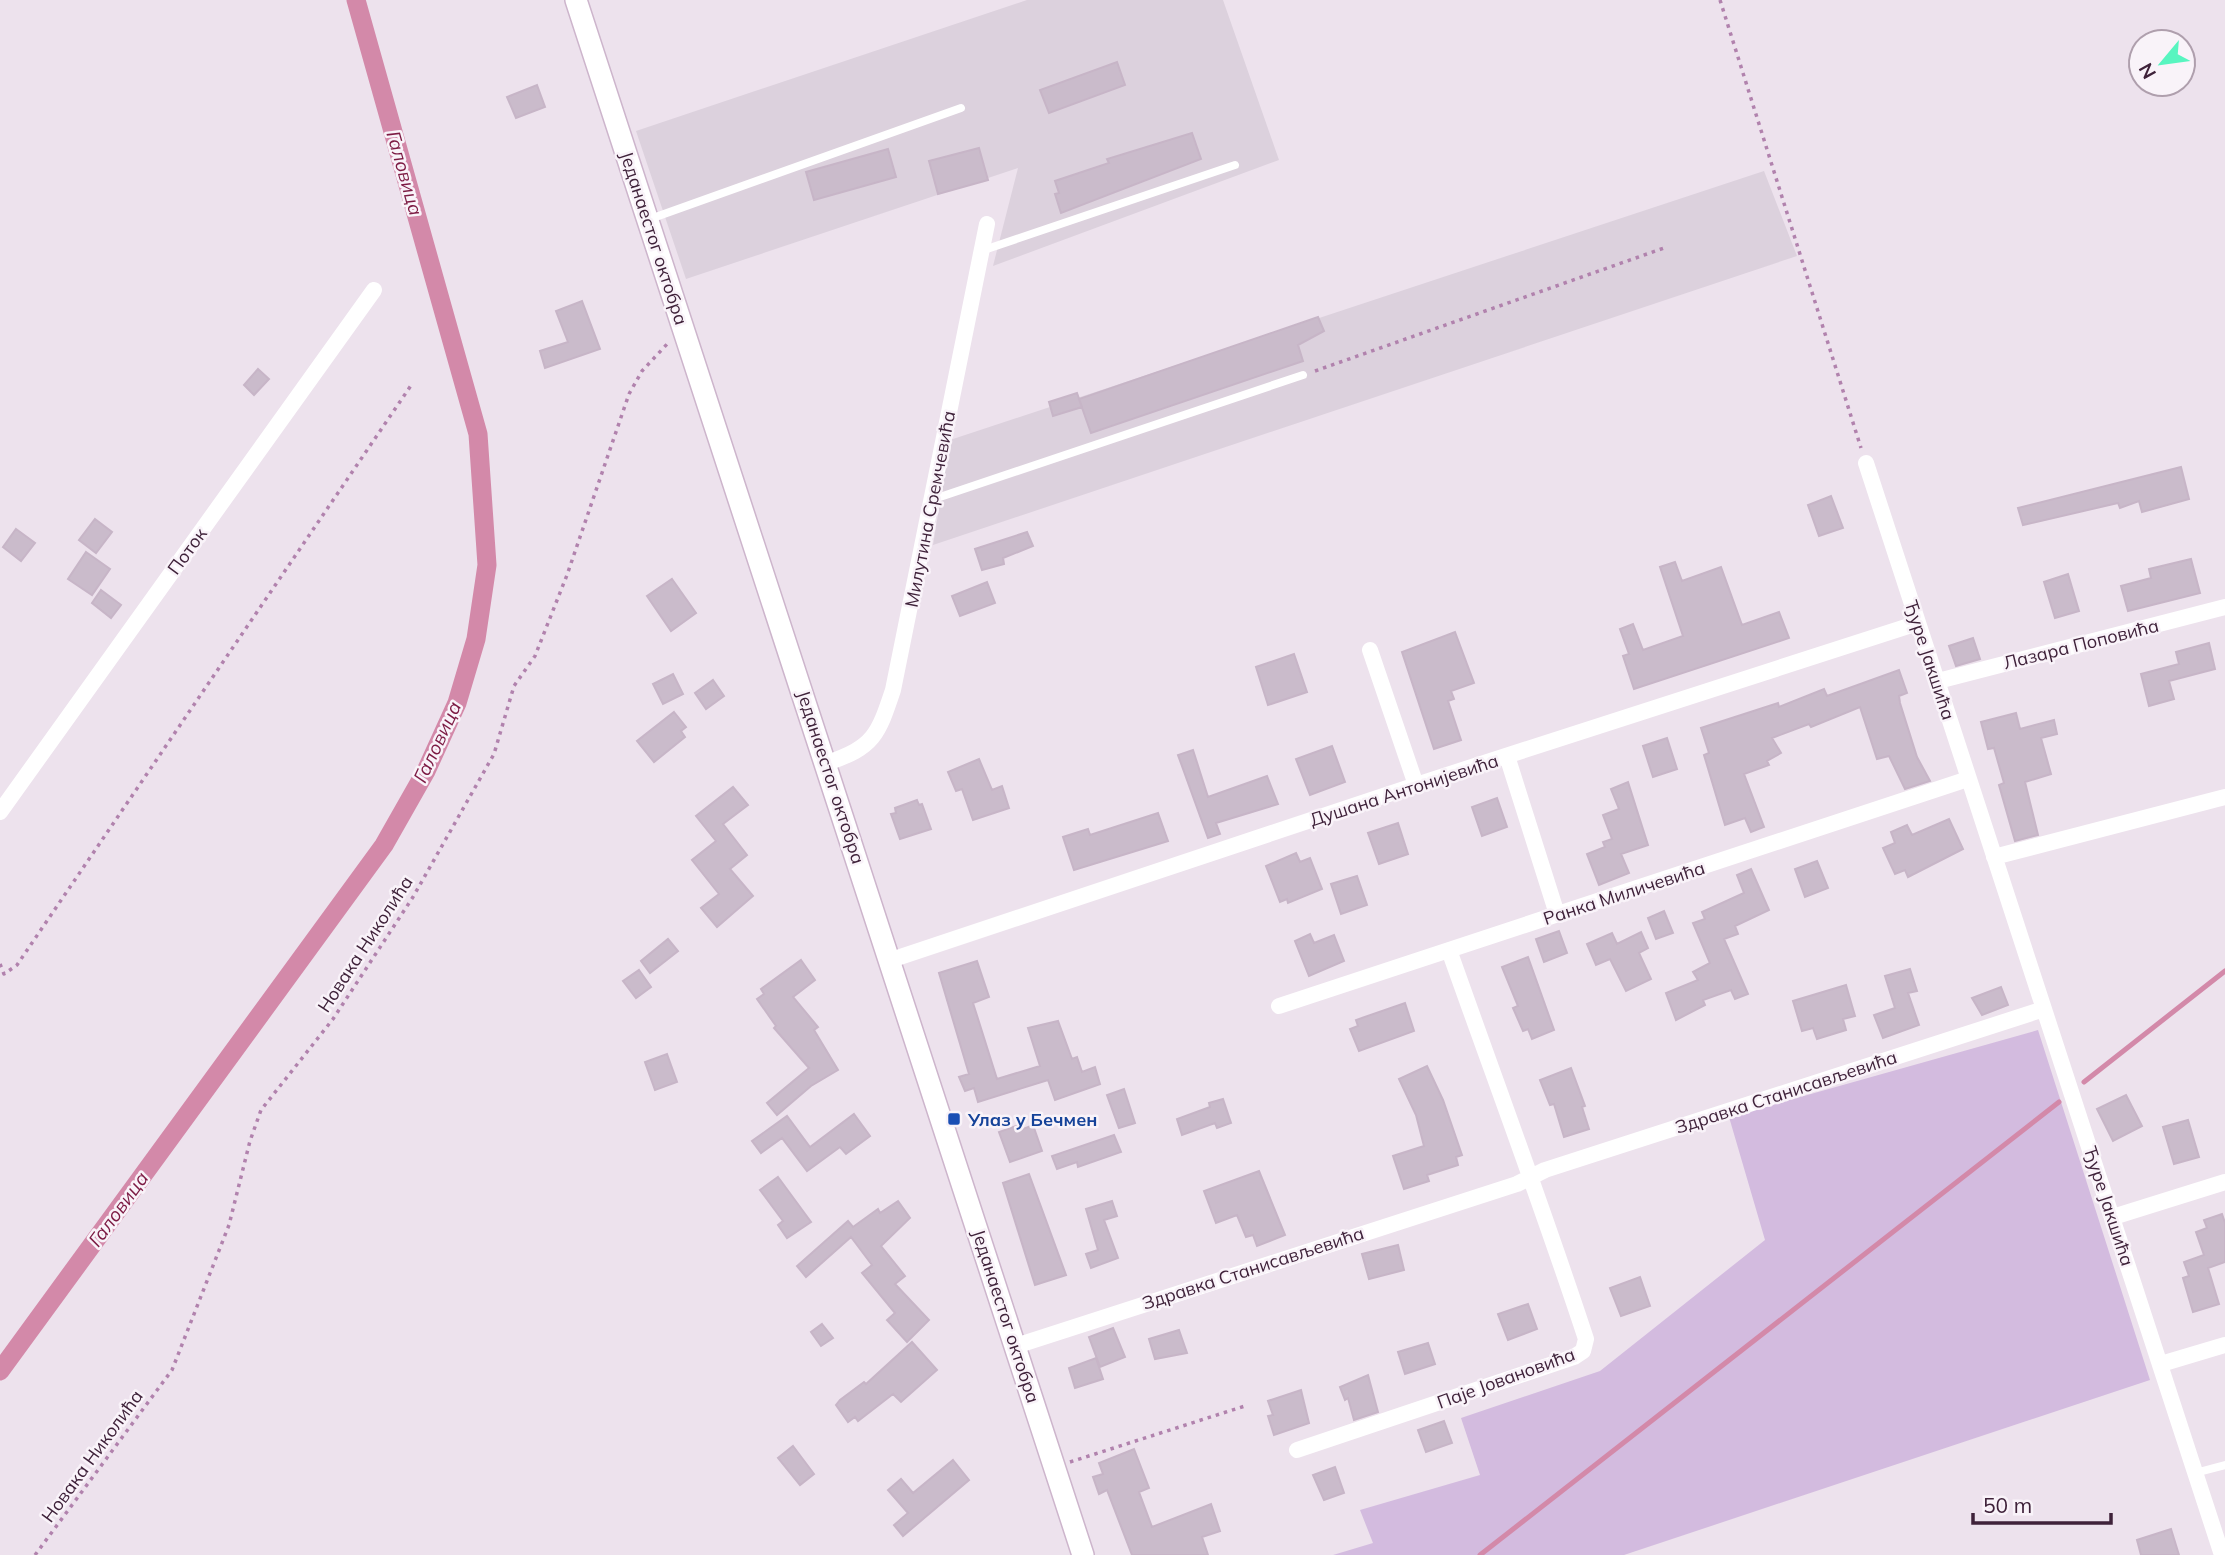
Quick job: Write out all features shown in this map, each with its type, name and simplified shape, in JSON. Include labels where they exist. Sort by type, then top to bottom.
[{"type":"main road","name":"Једанаестог октобра","points":[[576,0],[827,763],[1083,1555]]},
{"type":"street","name":"Милутина Сремчевића","points":[[827,763],[855,754],[880,731],[907,632],[987,224]]},
{"type":"street","name":"Поток","points":[[0,812],[374,290]]},
{"type":"street","name":"Ђуре Јакшића","points":[[1866,463],[2222,1555]]},
{"type":"street","name":"Лазара Поповића","points":[[1938,681],[2225,607]]},
{"type":"street","name":"Душана Антонијевића","points":[[891,960],[1416,785],[1918,623]]},
{"type":"street","points":[[1370,650],[1416,785]]},
{"type":"street","points":[[1507,756],[1557,914]]},
{"type":"street","name":"Ранка Миличевића","points":[[1279,1006],[1968,779]]},
{"type":"street","points":[[1994,858],[2225,797]]},
{"type":"street","points":[[1450,950],[1529,1178]]},
{"type":"street","name":"Здравка Станисављевића","points":[[1016,1346],[1517,1184],[1558,1165],[2044,1009]]},
{"type":"street","name":"Паје Јовановића","points":[[1297,1450],[1574,1357],[1583,1351],[1586,1339],[1545,1212],[1529,1178]]},
{"type":"street","points":[[2113,1217],[2225,1182]]},
{"type":"street","points":[[2161,1364],[2225,1345]]},
{"type":"lane","points":[[648,220],[961,108]]},
{"type":"lane","points":[[981,251],[1235,165]]},
{"type":"lane","points":[[931,500],[1303,375]]},
{"type":"lane","points":[[2195,1473],[2225,1465]]},
{"type":"path","points":[[1720,0],[1866,463]]},
{"type":"path","points":[[1303,375],[1375,347],[1664,248]]},
{"type":"path","name":"Новака Николића","points":[[35,1555],[172,1370],[229,1225],[250,1141],[261,1110],[333,1020],[434,865],[494,754],[514,686],[535,656],[567,575],[629,394],[642,371],[682,328]]},
{"type":"path","points":[[0,964],[4,974],[17,965],[412,384]]},
{"type":"path","points":[[1055,1468],[1248,1405]]},
{"type":"shaded area","points":[[1027,0],[1223,0],[1279,160],[993,266],[1018,168],[686,279],[636,131]]},
{"type":"shaded area","points":[[1764,171],[1797,256],[933,545],[950,440]]},
{"type":"shaded area","points":[[2038,1030],[2150,1380],[1624,1555],[1333,1555],[1373,1543],[1360,1510],[1480,1475],[1461,1418],[1600,1371],[1765,1240],[1729,1117]]},
{"type":"building","points":[[1117,62],[1125,85],[1049,113],[1040,90]]},
{"type":"building","points":[[537,85],[545,107],[516,118],[507,97]]},
{"type":"building","points":[[1192,133],[1201,159],[1061,213],[1055,194],[1059,193],[1055,181],[1109,163],[1107,159]]},
{"type":"building","points":[[979,148],[988,180],[938,194],[929,161]]},
{"type":"building","points":[[888,149],[896,177],[814,200],[806,172]]},
{"type":"building","points":[[582,301],[600,349],[545,368],[540,351],[568,342],[556,311]]},
{"type":"building","points":[[1318,317],[1324,331],[1298,345],[1303,361],[1091,433],[1079,399]]},
{"type":"building","points":[[258,369],[269,379],[254,395],[244,385]]},
{"type":"building","points":[[1077,393],[1082,407],[1053,416],[1049,402]]},
{"type":"building","points":[[2181,467],[2189,499],[2142,512],[2139,501],[2120,508],[2118,503],[2023,525],[2018,508]]},
{"type":"building","points":[[1831,496],[1843,528],[1819,536],[1808,505]]},
{"type":"building","points":[[95,519],[112,532],[96,553],[79,540]]},
{"type":"building","points":[[16,529],[35,543],[21,561],[3,547]]},
{"type":"building","points":[[1027,532],[1033,546],[1003,558],[1004,564],[982,570],[975,549]]},
{"type":"building","points":[[86,552],[110,569],[92,595],[68,579]]},
{"type":"building","points":[[2191,559],[2200,593],[2128,611],[2121,586],[2151,578],[2149,569]]},
{"type":"building","points":[[1675,562],[1682,581],[1721,567],[1742,625],[1779,612],[1789,638],[1634,689],[1623,656],[1629,654],[1620,629],[1633,624],[1643,650],[1683,636],[1660,567]]},
{"type":"building","points":[[2068,574],[2079,611],[2055,618],[2044,582]]},
{"type":"building","points":[[672,579],[696,613],[671,631],[647,596]]},
{"type":"building","points":[[987,582],[995,603],[960,616],[952,596]]},
{"type":"building","points":[[101,590],[121,605],[111,618],[92,603]]},
{"type":"building","points":[[1455,632],[1474,683],[1451,691],[1454,699],[1448,701],[1461,740],[1434,749],[1402,652]]},
{"type":"building","points":[[1973,638],[1980,659],[1956,666],[1949,646]]},
{"type":"building","points":[[2209,643],[2215,669],[2169,681],[2174,699],[2149,706],[2141,674],[2179,664],[2176,652]]},
{"type":"building","points":[[1294,654],[1307,692],[1268,705],[1256,667]]},
{"type":"building","points":[[1899,670],[1907,693],[1899,696],[1900,703],[1917,757],[1930,781],[1905,789],[1889,756],[1877,759],[1860,707],[1811,727],[1809,724],[1772,738],[1781,753],[1767,761],[1769,765],[1744,774],[1764,827],[1751,832],[1745,818],[1725,825],[1704,755],[1709,753],[1701,728],[1778,703],[1779,707],[1824,689],[1827,696]]},
{"type":"building","points":[[673,674],[683,694],[663,704],[653,684]]},
{"type":"building","points":[[713,680],[724,696],[706,709],[695,693]]},
{"type":"building","points":[[674,712],[686,727],[681,731],[685,737],[654,762],[637,741]]},
{"type":"building","points":[[2016,713],[2020,729],[2054,720],[2057,734],[2041,738],[2051,774],[2025,782],[2038,835],[2015,841],[1999,785],[2004,783],[1994,748],[1988,749],[1981,722]]},
{"type":"building","points":[[1667,738],[1677,769],[1653,777],[1643,746]]},
{"type":"building","points":[[1332,746],[1345,782],[1310,795],[1296,759]]},
{"type":"building","points":[[1193,750],[1208,797],[1267,776],[1278,804],[1216,823],[1220,834],[1208,838],[1178,755]]},
{"type":"building","points":[[979,759],[992,790],[1002,786],[1009,808],[973,820],[962,789],[956,791],[948,772]]},
{"type":"building","points":[[1628,782],[1648,845],[1621,854],[1629,873],[1599,885],[1587,854],[1605,847],[1603,842],[1612,839],[1603,815],[1619,809],[1611,789]]},
{"type":"building","points":[[733,787],[748,805],[723,824],[747,855],[730,869],[753,896],[717,927],[701,908],[719,894],[692,860],[716,841],[696,816]]},
{"type":"building","points":[[1497,798],[1507,827],[1482,836],[1472,807]]},
{"type":"building","points":[[917,800],[919,805],[922,804],[931,829],[900,839],[891,814],[896,813],[895,808]]},
{"type":"building","points":[[1158,813],[1168,841],[1074,870],[1063,837],[1088,829],[1090,835]]},
{"type":"building","points":[[1949,819],[1963,849],[1908,877],[1905,870],[1895,874],[1883,848],[1895,843],[1891,832],[1907,825],[1912,835]]},
{"type":"building","points":[[1398,823],[1408,854],[1379,864],[1368,833]]},
{"type":"building","points":[[1296,853],[1300,862],[1310,858],[1322,889],[1288,903],[1287,899],[1280,902],[1266,866]]},
{"type":"building","points":[[1817,861],[1828,888],[1805,897],[1795,869]]},
{"type":"building","points":[[1751,869],[1769,910],[1735,926],[1738,934],[1724,939],[1748,994],[1735,999],[1731,990],[1703,1000],[1705,1005],[1676,1020],[1666,993],[1698,980],[1693,972],[1710,963],[1693,923],[1705,919],[1702,912],[1744,893],[1737,875]]},
{"type":"building","points":[[1357,876],[1367,905],[1341,914],[1331,884]]},
{"type":"building","points":[[1664,911],[1673,933],[1656,939],[1648,918]]},
{"type":"building","points":[[1559,931],[1567,953],[1544,962],[1536,939]]},
{"type":"building","points":[[1641,932],[1648,948],[1639,953],[1651,979],[1626,991],[1610,959],[1596,965],[1587,944],[1612,933],[1617,944]]},
{"type":"building","points":[[1310,934],[1314,943],[1334,935],[1344,961],[1309,976],[1295,941]]},
{"type":"building","points":[[668,939],[678,951],[650,973],[641,961]]},
{"type":"building","points":[[1528,957],[1554,1030],[1532,1039],[1528,1029],[1523,1031],[1513,1008],[1518,1006],[1502,967]]},
{"type":"building","points":[[801,960],[815,980],[793,997],[818,1027],[814,1030],[838,1070],[811,1086],[777,1115],[767,1103],[809,1068],[774,1028],[776,1026],[757,999],[764,994],[761,989]]},
{"type":"building","points":[[977,961],[989,997],[973,1003],[997,1079],[1040,1066],[1028,1028],[1058,1021],[1072,1059],[1077,1057],[1082,1072],[1095,1067],[1100,1084],[1055,1100],[1048,1080],[978,1102],[974,1088],[965,1091],[959,1077],[969,1074],[939,973]]},
{"type":"building","points":[[1910,969],[1917,991],[1908,993],[1919,1025],[1883,1038],[1874,1015],[1895,1008],[1885,976]]},
{"type":"building","points":[[639,970],[651,987],[636,998],[623,981]]},
{"type":"building","points":[[1846,985],[1855,1016],[1843,1019],[1846,1030],[1817,1039],[1813,1028],[1802,1031],[1793,1001]]},
{"type":"building","points":[[2001,987],[2008,1005],[1982,1015],[1972,998]]},
{"type":"building","points":[[1405,1003],[1414,1031],[1359,1051],[1350,1029],[1358,1026],[1356,1020]]},
{"type":"building","points":[[667,1054],[677,1082],[655,1090],[645,1062]]},
{"type":"building","points":[[1427,1066],[1443,1100],[1462,1155],[1456,1157],[1458,1165],[1427,1175],[1429,1181],[1404,1189],[1393,1156],[1424,1146],[1416,1115],[1399,1079]]},
{"type":"building","points":[[1571,1068],[1585,1106],[1582,1107],[1589,1129],[1564,1137],[1554,1104],[1550,1105],[1540,1080]]},
{"type":"building","points":[[1124,1089],[1135,1123],[1119,1128],[1107,1095]]},
{"type":"building","points":[[2126,1095],[2142,1126],[2113,1141],[2097,1109]]},
{"type":"building","points":[[1223,1099],[1231,1123],[1217,1128],[1215,1123],[1182,1135],[1177,1119],[1210,1107],[1209,1103]]},
{"type":"building","points":[[854,1114],[870,1136],[846,1154],[840,1147],[807,1171],[782,1138],[761,1153],[752,1141],[787,1116],[810,1147]]},
{"type":"building","points":[[2188,1120],[2199,1157],[2174,1164],[2163,1127]]},
{"type":"building","points":[[1019,1125],[1021,1130],[1033,1125],[1042,1151],[1010,1162],[999,1132]]},
{"type":"building","points":[[1114,1135],[1121,1152],[1078,1167],[1077,1162],[1057,1169],[1052,1156]]},
{"type":"building","points":[[1259,1171],[1285,1235],[1257,1246],[1253,1235],[1246,1237],[1237,1215],[1216,1223],[1204,1191]]},
{"type":"building","points":[[1029,1174],[1066,1275],[1035,1285],[1003,1183]]},
{"type":"building","points":[[778,1177],[811,1222],[787,1238],[778,1225],[783,1221],[760,1190]]},
{"type":"building","points":[[898,1201],[910,1218],[881,1246],[905,1276],[895,1284],[929,1320],[907,1342],[887,1320],[895,1313],[862,1273],[872,1265],[851,1237],[806,1277],[797,1266],[848,1221],[853,1227],[878,1209],[880,1213]]},
{"type":"building","points":[[1112,1201],[1117,1216],[1104,1220],[1118,1258],[1091,1268],[1086,1254],[1098,1250],[1086,1209]]},
{"type":"building","points":[[2222,1214],[2225,1223],[2225,1262],[2208,1268],[2219,1304],[2193,1312],[2183,1278],[2189,1276],[2184,1262],[2204,1255],[2196,1232],[2207,1228],[2204,1220]]},
{"type":"building","points":[[1398,1245],[1404,1270],[1369,1279],[1362,1254]]},
{"type":"building","points":[[1640,1277],[1650,1306],[1621,1316],[1610,1288]]},
{"type":"building","points":[[1528,1304],[1537,1329],[1508,1340],[1498,1314]]},
{"type":"building","points":[[822,1324],[833,1338],[821,1346],[811,1332]]},
{"type":"building","points":[[1113,1328],[1125,1357],[1100,1367],[1089,1337]]},
{"type":"building","points":[[1179,1330],[1187,1353],[1155,1359],[1149,1339]]},
{"type":"building","points":[[912,1342],[937,1370],[901,1402],[893,1394],[858,1421],[855,1417],[848,1422],[836,1405],[840,1400],[864,1382],[866,1384]]},
{"type":"building","points":[[1428,1343],[1435,1364],[1405,1374],[1398,1352]]},
{"type":"building","points":[[1096,1358],[1103,1379],[1075,1388],[1069,1368]]},
{"type":"building","points":[[1368,1375],[1378,1412],[1354,1420],[1348,1398],[1345,1400],[1340,1387]]},
{"type":"building","points":[[1301,1390],[1309,1423],[1274,1435],[1268,1416],[1273,1415],[1268,1401]]},
{"type":"building","points":[[1444,1421],[1452,1443],[1426,1452],[1418,1430]]},
{"type":"building","points":[[793,1446],[814,1474],[800,1485],[778,1458]]},
{"type":"building","points":[[1134,1449],[1149,1488],[1139,1492],[1152,1527],[1211,1504],[1220,1531],[1202,1537],[1208,1555],[1132,1555],[1107,1490],[1099,1494],[1093,1477],[1103,1474],[1099,1463]]},
{"type":"building","points":[[953,1460],[969,1480],[903,1536],[894,1525],[908,1513],[888,1490],[901,1479],[913,1493]]},
{"type":"building","points":[[1335,1467],[1344,1493],[1324,1500],[1313,1475]]},
{"type":"building","points":[[2171,1529],[2179,1555],[2141,1555],[2137,1540]]},
{"type":"waterway","name":"Галовица","points":[[0,1371],[384,845],[426,771],[457,703],[476,639],[487,565],[478,434],[356,0]]},
{"type":"waterway","points":[[2084,1082],[2225,971]]},
{"type":"waterway","points":[[1480,1555],[2059,1102]]},
{"type":"place","name":"Улаз у Бечмен","points":[[954,1119]]}]
